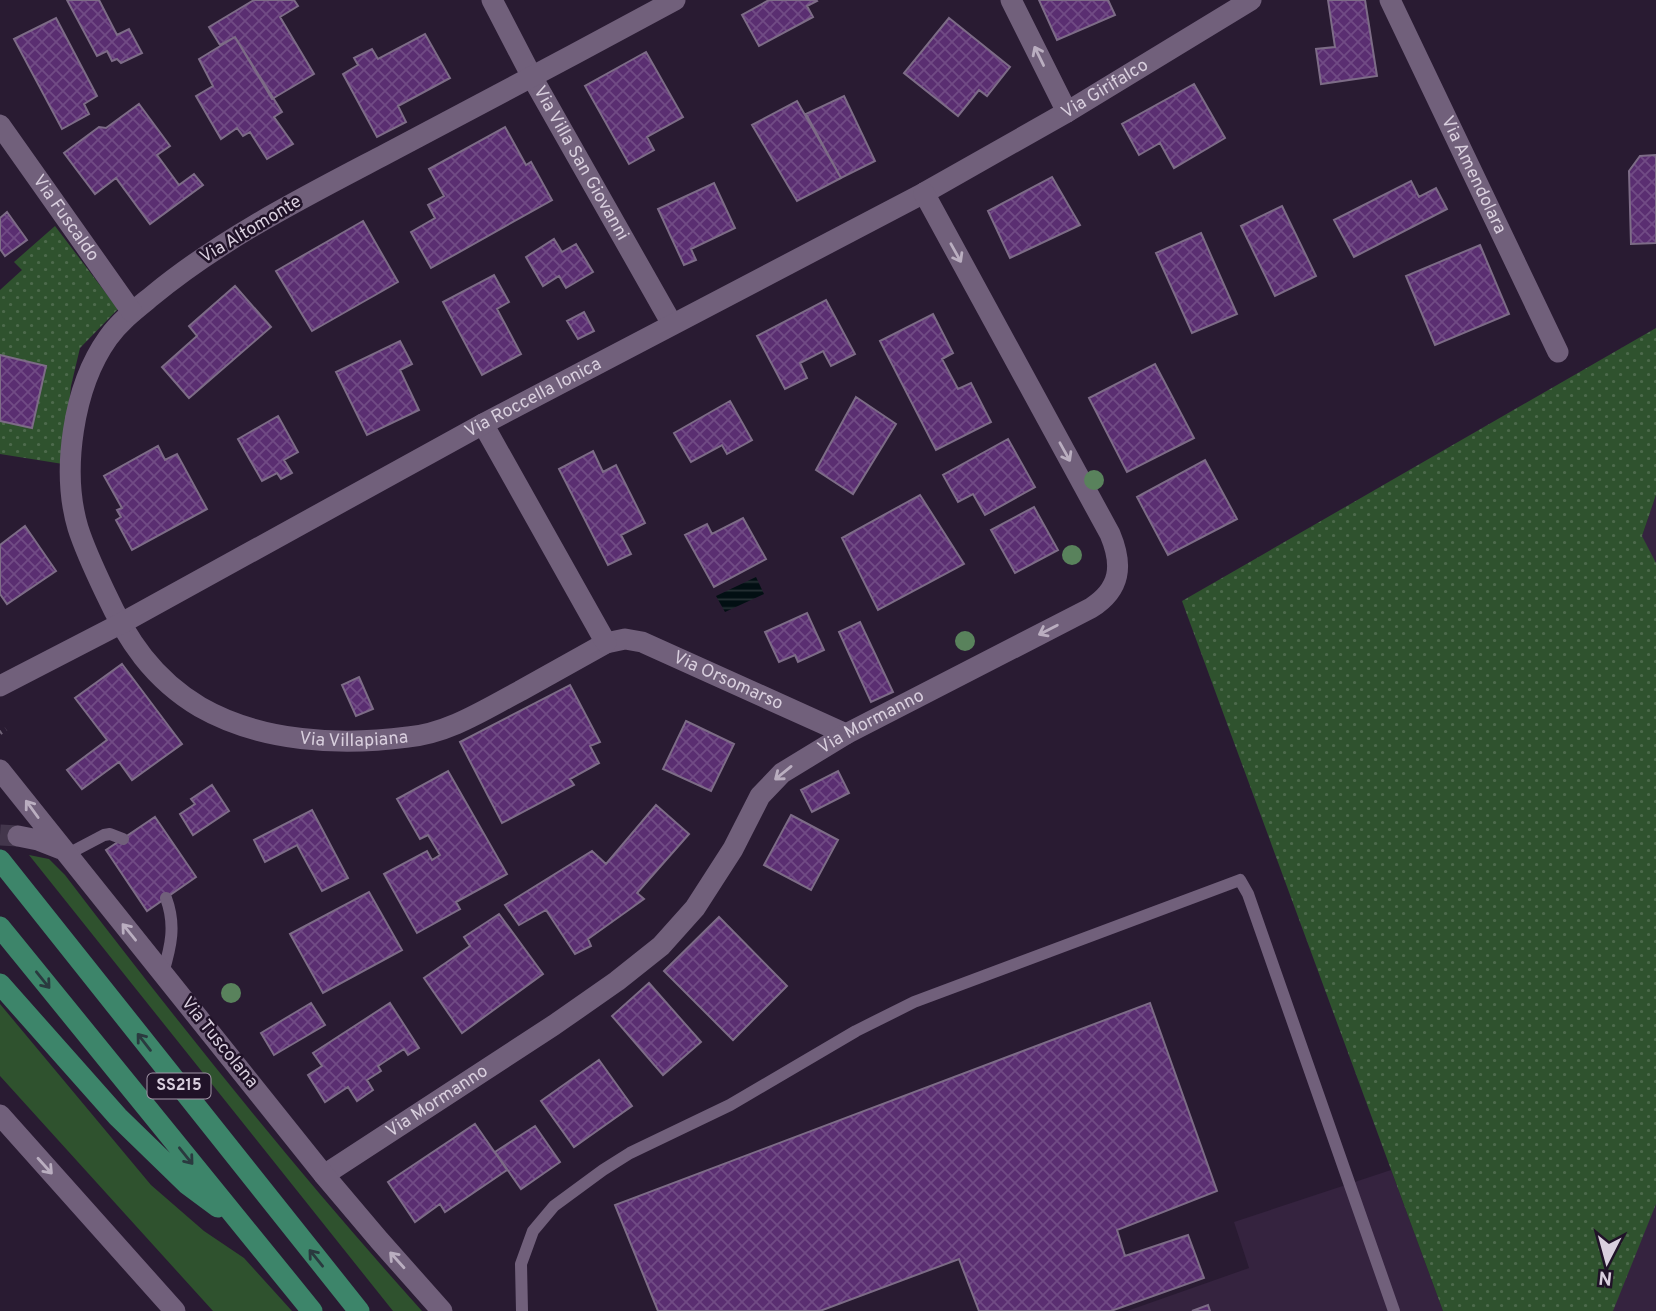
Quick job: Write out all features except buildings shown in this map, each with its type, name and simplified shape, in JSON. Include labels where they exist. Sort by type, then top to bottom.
[{"type":"main road","name":"SS215","points":[[0,860],[359,1311]]},
{"type":"main road","name":"SS215","points":[[0,927],[312,1311]]},
{"type":"main road","points":[[0,984],[118,1117],[187,1184],[235,1217]]},
{"type":"street","name":"Via Villa San Giovanni","points":[[492,0],[672,324]]},
{"type":"street","name":"Via Altomonte","points":[[120,624],[78,527],[72,495],[71,470],[76,423],[84,386],[106,340],[132,312],[168,283],[250,229],[676,0]]},
{"type":"street","name":"Via Girifalco","points":[[1011,0],[1066,112],[1251,0]]},
{"type":"street","name":"Via Amendolara","points":[[1390,0],[1558,352]]},
{"type":"street","name":"Via Roccella Ionica","points":[[0,686],[120,624],[483,424],[923,193],[1066,112]]},
{"type":"street","name":"Via Fuscaldo","points":[[0,125],[132,312]]},
{"type":"street","name":"Via Mormanno","points":[[324,1175],[554,1025],[673,936],[706,892],[733,849],[760,796],[782,773],[846,734],[1091,608],[1106,597],[1112,588],[1118,567],[1110,534],[923,193]]},
{"type":"street","points":[[483,424],[606,643]]},
{"type":"street","name":"Via Villapiana","points":[[120,624],[151,667],[168,684],[202,708],[232,721],[272,733],[329,740],[406,738],[444,729],[479,713],[606,643]]},
{"type":"street","name":"Via Orsomarso","points":[[606,643],[625,639],[642,642],[846,734]]},
{"type":"street","name":"Via Tuscolana","points":[[0,770],[324,1175],[443,1311]]},
{"type":"street","points":[[18,836],[38,840],[64,852]]},
{"type":"street","points":[[0,1115],[175,1311]]},
{"type":"lane","points":[[64,852],[104,835],[110,834],[122,839]]},
{"type":"lane","points":[[522,1311],[521,1265],[533,1231],[554,1206],[630,1153],[730,1105],[856,1031],[914,1002],[1240,880],[1248,894],[1394,1311]]},
{"type":"lane","points":[[163,973],[172,941],[173,926],[166,898]]},
{"type":"path","points":[[0,733],[6,729]]},
{"type":"shaded area","points":[[1656,495],[1656,568],[1642,536]]},
{"type":"shaded area","points":[[756,577],[764,594],[725,612],[716,596]]},
{"type":"shaded area","points":[[1391,1170],[1443,1311],[1127,1311],[1249,1268],[1234,1222]]},
{"type":"shaded area","points":[[1656,1193],[1656,1311],[1612,1311]]},
{"type":"green space","points":[[55,226],[118,309],[80,348],[71,386],[63,464],[0,454],[0,421],[32,427],[46,366],[0,355],[0,290],[22,270],[14,262]]},
{"type":"green space","points":[[1656,328],[1656,495],[1642,536],[1656,563],[1656,1204],[1613,1311],[1443,1311],[1182,601]]},
{"type":"green space","points":[[29,855],[49,859],[65,875],[239,1096],[329,1205],[422,1311],[393,1311]]},
{"type":"green space","points":[[0,1004],[151,1185],[204,1231],[244,1258],[292,1311],[213,1311],[0,1076]]},
{"type":"tunnel","points":[[0,835],[18,836]]}]
